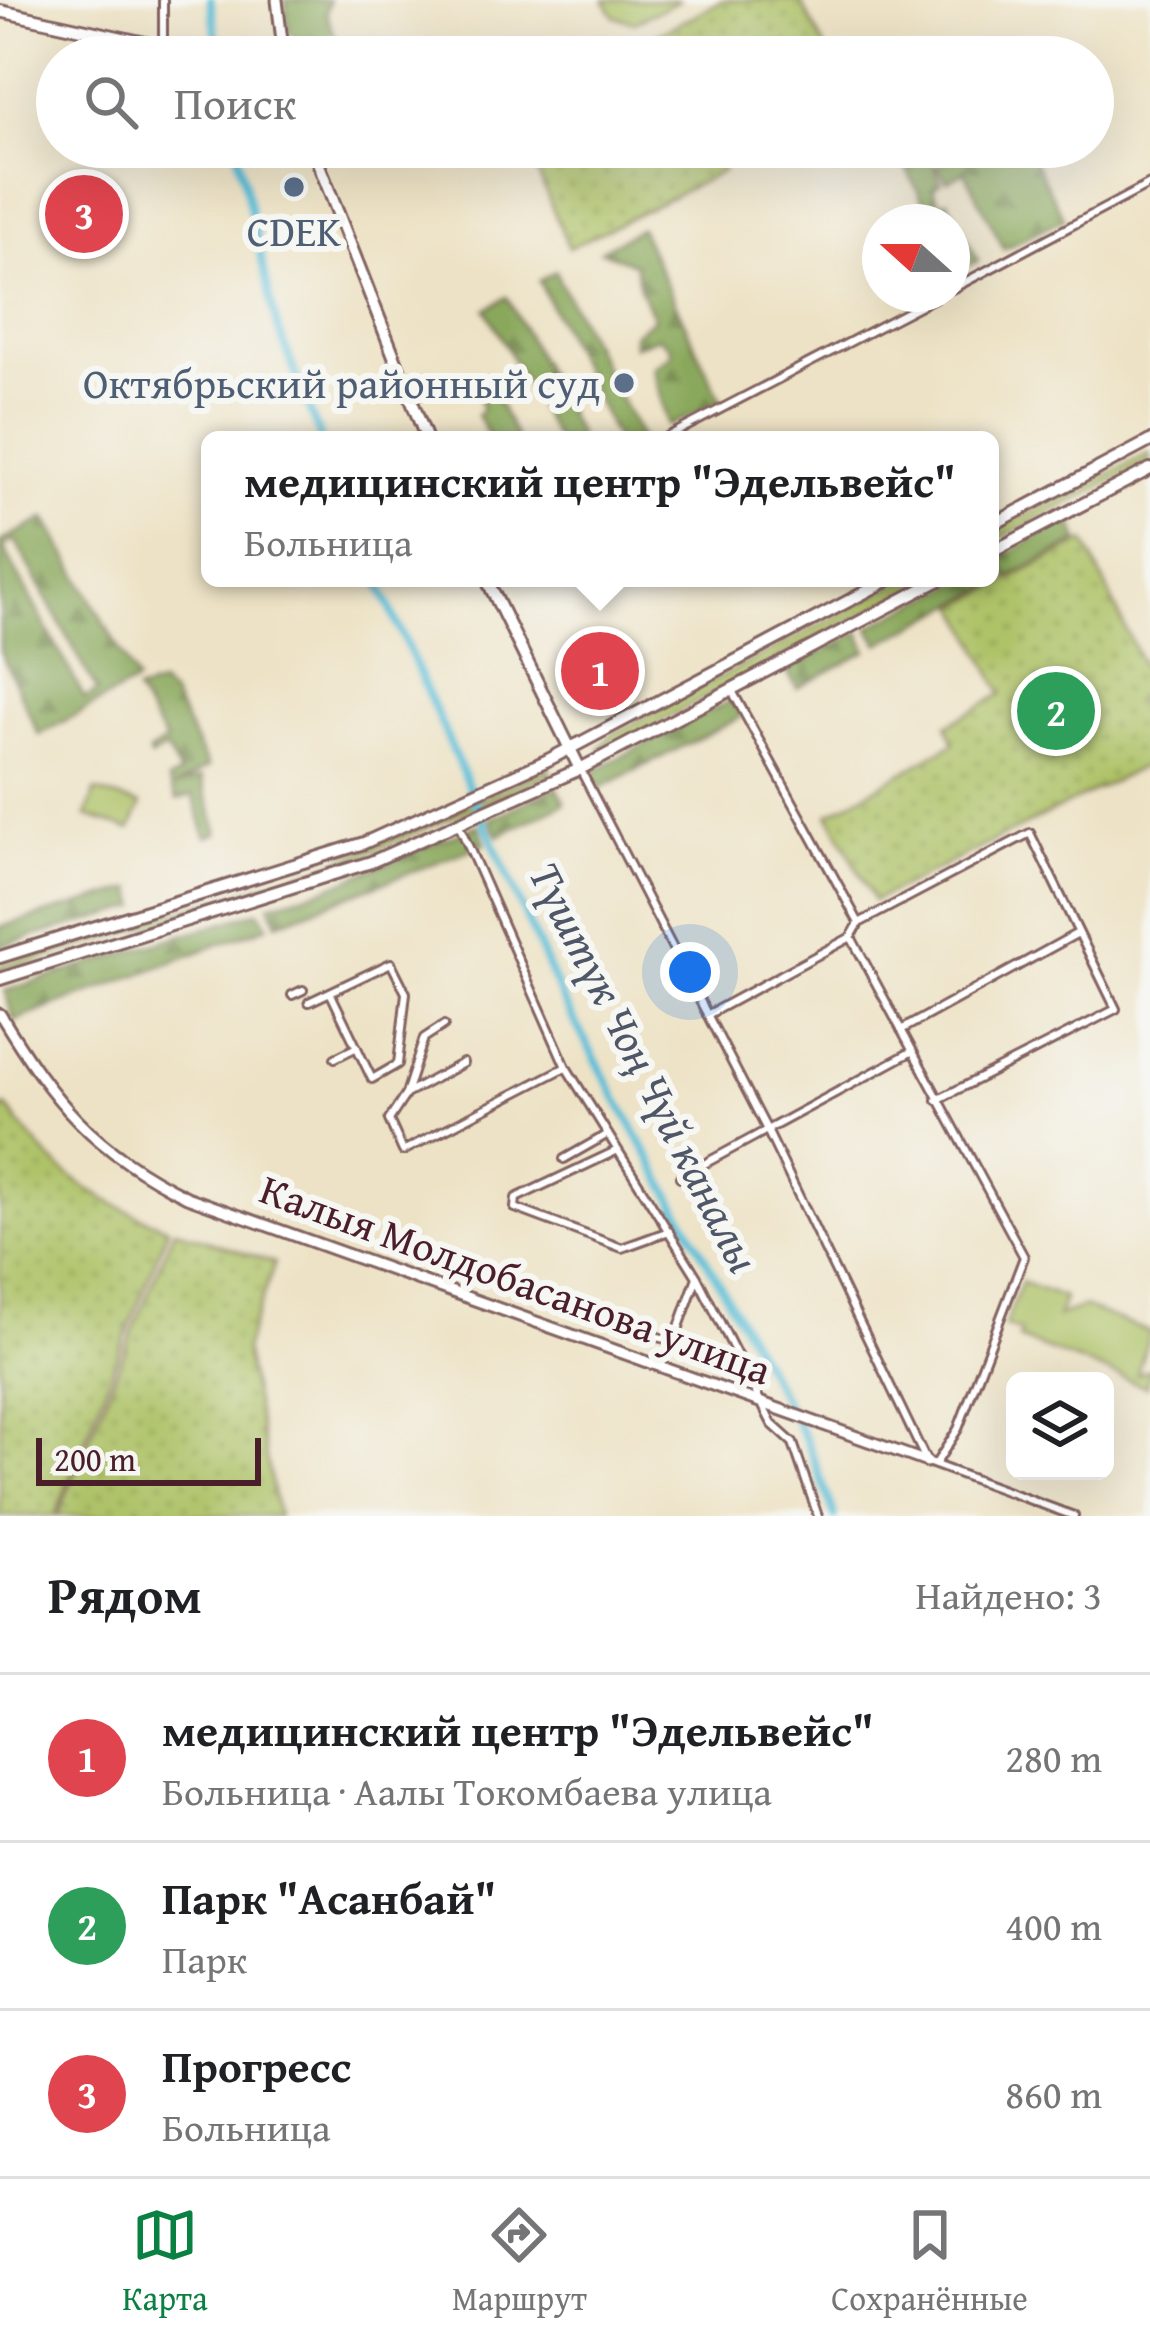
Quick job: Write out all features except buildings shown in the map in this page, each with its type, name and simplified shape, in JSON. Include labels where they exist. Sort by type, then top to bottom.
[{"type":"main road","points":[[0,11],[117,36]]},
{"type":"main road","points":[[320,168],[424,431]]},
{"type":"main road","points":[[999,521],[1150,441]]},
{"type":"main road","points":[[999,548],[1150,469]]},
{"type":"main road","points":[[490,587],[580,769]]},
{"type":"main road","points":[[0,957],[322,860],[571,748],[875,587]]},
{"type":"main road","points":[[0,979],[328,878],[580,769],[926,587]]},
{"type":"street","points":[[163,0],[164,36]]},
{"type":"street","points":[[277,0],[281,36]]},
{"type":"street","points":[[970,279],[1150,184]]},
{"type":"street","points":[[678,431],[908,312]]},
{"type":"street","points":[[731,689],[859,923]]},
{"type":"street","points":[[580,769],[766,1128],[931,1463],[958,1429],[1024,1257],[851,937]]},
{"type":"street","points":[[462,821],[566,1067],[697,1277],[772,1424],[793,1443],[818,1516]]},
{"type":"street","points":[[707,1015],[851,937],[859,923],[1030,833],[1116,1010],[937,1100]]},
{"type":"street","points":[[901,1030],[1078,933]]},
{"type":"street","points":[[309,1002],[329,992],[391,963],[406,993],[398,1064],[372,1078],[329,992]]},
{"type":"street","points":[[292,995],[303,990]]},
{"type":"street","name":"Калыя Молдобасанова улица","points":[[0,1014],[67,1114],[120,1161],[163,1185],[1074,1516]]},
{"type":"street","points":[[444,1025],[424,1038],[406,1094],[388,1126],[403,1151],[566,1067]]},
{"type":"street","points":[[335,1058],[357,1047]]},
{"type":"street","points":[[680,1177],[911,1052]]},
{"type":"street","points":[[406,1094],[463,1063]]},
{"type":"street","points":[[564,1159],[608,1134]]},
{"type":"street","points":[[618,1150],[515,1198],[515,1208],[622,1248],[669,1231]]},
{"type":"street","points":[[613,1326],[674,1342],[697,1277]]},
{"type":"green space","points":[[285,0],[329,0],[326,13],[335,36],[289,33]]},
{"type":"green space","points":[[604,0],[681,0],[635,22],[615,17]]},
{"type":"green space","points":[[723,0],[800,0],[819,36],[654,36]]},
{"type":"green space","points":[[536,168],[722,168],[723,171],[569,248]]},
{"type":"green space","points":[[906,168],[935,168],[941,182],[933,188],[939,202],[950,204],[925,204]]},
{"type":"green space","points":[[938,168],[1038,168],[1064,218],[1004,249],[965,172],[947,181]]},
{"type":"green space","points":[[640,228],[721,401],[668,426],[653,368],[671,355],[671,347],[658,337],[634,346],[634,334],[654,318],[639,287],[635,264],[600,251]]},
{"type":"green space","points":[[556,271],[637,431],[612,431],[539,281]]},
{"type":"green space","points":[[507,297],[576,431],[551,431],[486,309]]},
{"type":"green space","points":[[484,382],[490,386],[512,431],[486,431],[477,415],[482,410],[478,390]]},
{"type":"green space","points":[[1150,453],[1150,462],[999,538],[999,528]]},
{"type":"green space","points":[[46,518],[137,682],[39,735],[0,651],[0,542]],"holes":[[[15,540],[97,691],[85,699],[3,547]]]},
{"type":"green space","points":[[1071,519],[1079,541],[1008,577],[999,558]]},
{"type":"green space","points":[[1085,541],[1150,682],[1150,689],[1136,699],[1150,732],[1150,763],[874,901],[829,814],[954,743],[947,725],[1002,694],[958,606]]},
{"type":"green space","points":[[892,587],[912,587],[605,751],[600,748],[613,734]]},
{"type":"green space","points":[[949,587],[988,587],[879,644],[869,627]]},
{"type":"green space","points":[[860,632],[867,651],[797,688],[786,670]]},
{"type":"green space","points":[[160,685],[172,696],[208,767],[175,787],[201,778],[218,833],[206,837],[193,795],[177,800],[168,781],[180,774],[166,749],[150,757],[149,752],[166,742],[136,692]]},
{"type":"green space","points":[[732,700],[741,717],[600,788],[591,772]]},
{"type":"green space","points":[[549,768],[551,774],[324,873],[0,972],[0,965],[324,866]]},
{"type":"green space","points":[[557,787],[565,803],[498,836],[490,819]]},
{"type":"green space","points":[[95,791],[141,805],[130,830],[86,816]]},
{"type":"green space","points":[[478,825],[485,844],[277,923],[270,904],[327,888]]},
{"type":"green space","points":[[133,889],[138,907],[0,946],[0,927]]},
{"type":"green space","points":[[259,911],[268,926],[14,1021],[5,991]]},
{"type":"green space","points":[[7,1106],[41,1150],[77,1181],[117,1206],[168,1228],[55,1516],[0,1516],[0,1109]]},
{"type":"green space","points":[[174,1229],[275,1263],[244,1349],[278,1516],[58,1516]]},
{"type":"green space","points":[[1021,1282],[1064,1298],[1058,1316],[1084,1307],[1150,1332],[1137,1374],[1150,1369],[1147,1387],[1019,1339],[1021,1332],[1005,1326]]},
{"type":"waterway","name":"Түштүк Чоң Чүй каналы","points":[[210,0],[216,36]]},
{"type":"waterway","name":"Түштүк Чоң Чүй каналы","points":[[241,168],[276,323],[318,431]]},
{"type":"waterway","name":"Түштүк Чоң Чүй каналы","points":[[381,587],[561,997],[807,1442],[835,1516]]},
{"type":"place","name":"CDEK","points":[[294,187]]},
{"type":"place","name":"Прогресс","points":[[84,214]]},
{"type":"place","name":"Октябрьский районный суд","points":[[624,383]]},
{"type":"place","name":"медицинский центр \"Эдельвейс\"","points":[[600,671]]},
{"type":"place","name":"Парк \"Асанбай\"","points":[[1056,711]]}]
